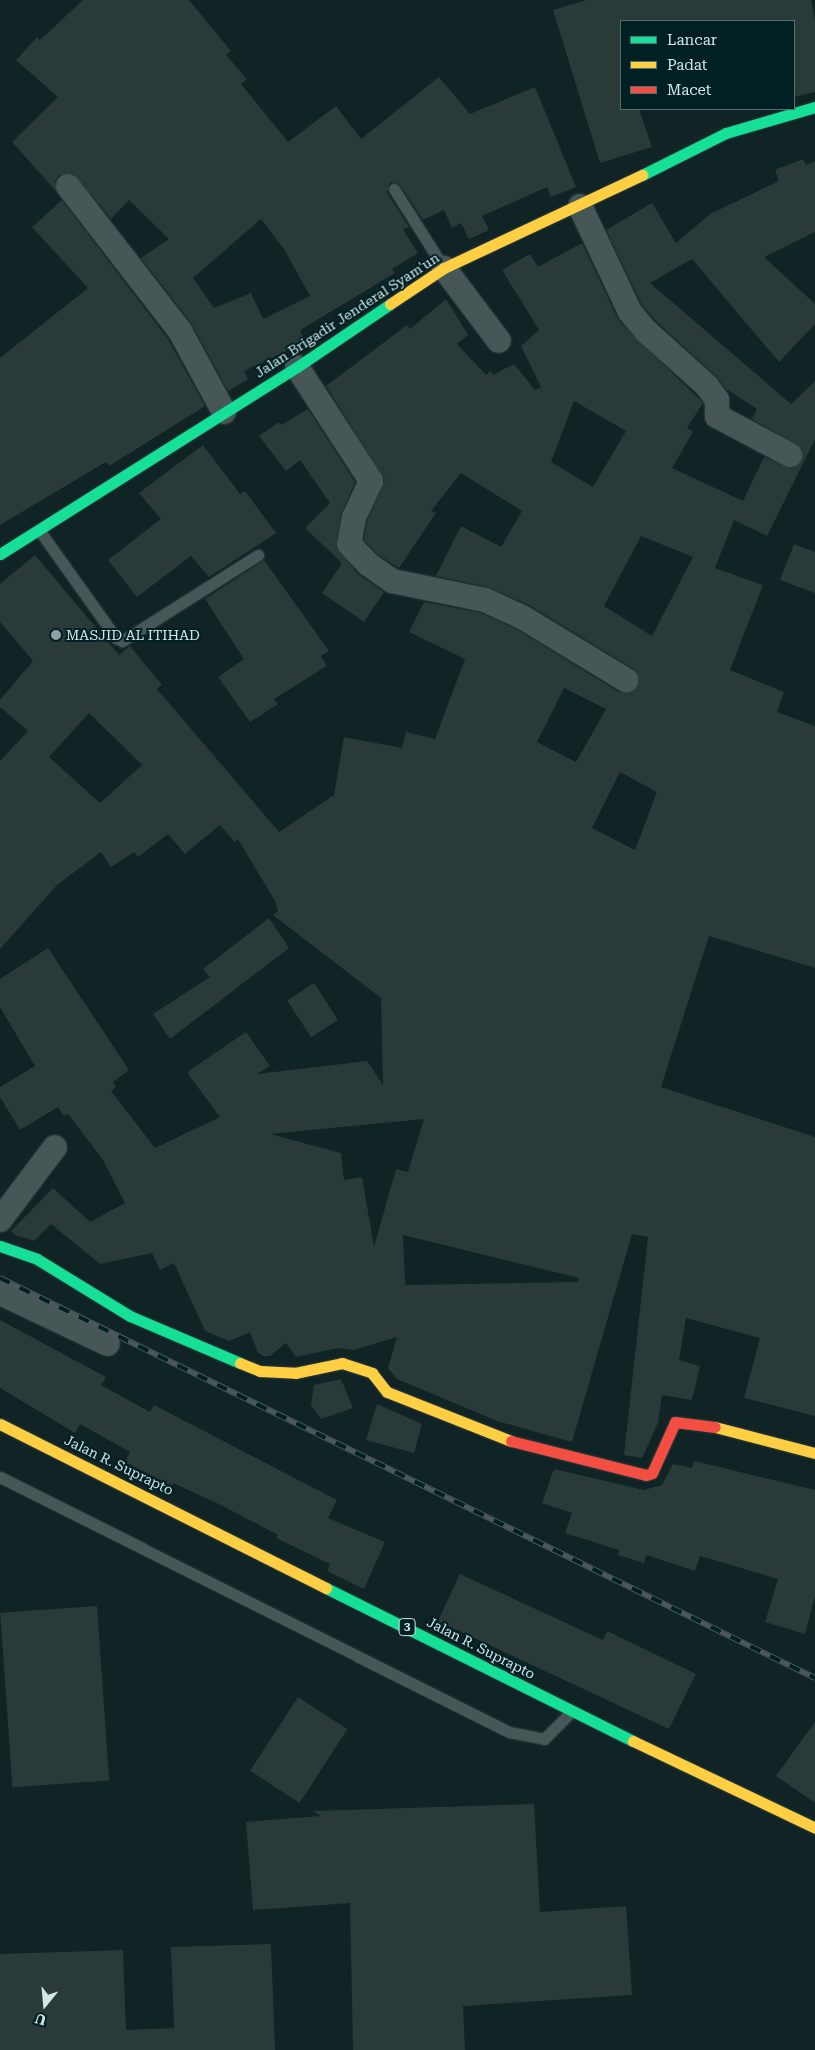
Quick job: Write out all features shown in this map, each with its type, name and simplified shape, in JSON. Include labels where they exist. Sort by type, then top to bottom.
[{"type":"main road","name":"Jalan Brigadir Jenderal Syam'un","points":[[0,554],[38,529],[100,493],[297,367],[444,268],[580,206],[726,133],[815,107]]},
{"type":"main road","points":[[0,1246],[37,1259],[130,1316],[260,1371],[296,1373],[342,1363],[372,1373],[387,1392],[492,1436],[609,1468],[646,1475],[652,1473],[675,1422],[687,1421],[738,1431],[815,1453]]},
{"type":"main road","name":"Jalan R. Suprapto","points":[[0,1424],[572,1711],[815,1828]]},
{"type":"street","points":[[68,186],[180,331],[224,412]]},
{"type":"street","points":[[580,206],[630,312],[646,331],[707,386],[717,400],[717,416],[790,455]]},
{"type":"street","points":[[444,268],[499,341]]},
{"type":"street","points":[[297,367],[371,481],[354,517],[348,544],[368,564],[392,581],[485,600],[522,617],[626,680]]},
{"type":"street","points":[[0,1220],[55,1147]]},
{"type":"street","points":[[0,1293],[108,1344]]},
{"type":"lane","points":[[394,189],[444,268]]},
{"type":"lane","points":[[38,529],[116,638],[122,642],[258,555]]},
{"type":"lane","points":[[0,1477],[509,1732],[544,1739],[572,1711]]},
{"type":"building","points":[[83,0],[189,0],[231,51],[226,55],[247,79],[241,84],[288,142],[336,106],[361,139],[439,77],[470,114],[535,87],[576,187],[551,197],[547,187],[482,216],[489,230],[469,239],[461,223],[452,228],[444,210],[423,220],[400,185],[390,182],[387,193],[409,227],[403,229],[418,253],[392,269],[395,273],[300,330],[305,342],[244,371],[248,379],[228,391],[191,323],[141,258],[169,239],[129,200],[111,219],[74,174],[59,175],[55,181],[56,191],[12,142],[58,97],[16,60],[37,37],[40,40]],"holes":[[[261,219],[284,249],[310,296],[263,319],[251,293],[214,308],[193,278]]]},
{"type":"building","points":[[587,0],[811,0],[815,20],[815,92],[795,97],[795,20],[620,20],[620,110],[639,110],[652,147],[600,163],[553,10]]},
{"type":"building","points":[[803,159],[806,165],[815,161],[815,232],[764,257],[815,304],[815,324],[779,362],[692,259],[650,283],[791,404],[815,381],[815,439],[767,536],[734,520],[715,568],[763,585],[730,670],[784,692],[777,712],[815,726],[815,968],[709,936],[661,1087],[815,1137],[815,1416],[744,1398],[760,1338],[686,1318],[679,1360],[700,1366],[692,1400],[662,1395],[658,1423],[642,1458],[624,1455],[648,1237],[632,1234],[572,1442],[497,1421],[397,1379],[388,1368],[397,1337],[354,1350],[339,1348],[296,1357],[286,1343],[270,1356],[264,1356],[258,1353],[250,1332],[229,1341],[205,1331],[174,1263],[160,1270],[152,1253],[100,1264],[51,1224],[34,1241],[15,1235],[11,1231],[53,1188],[90,1222],[125,1203],[103,1160],[68,1114],[64,1116],[58,1107],[20,1130],[0,1097],[0,1087],[35,1066],[0,1007],[0,979],[48,948],[129,1070],[113,1082],[116,1087],[111,1091],[155,1148],[220,1117],[188,1074],[190,1070],[246,1032],[270,1066],[257,1074],[367,1061],[383,1085],[381,998],[273,915],[278,911],[275,901],[238,839],[235,842],[220,825],[185,854],[168,834],[138,857],[134,852],[111,867],[101,852],[57,885],[0,949],[0,761],[28,731],[0,707],[0,700],[33,661],[0,622],[0,584],[35,555],[119,655],[130,646],[162,685],[157,689],[279,832],[334,795],[344,737],[402,748],[406,732],[435,739],[465,659],[409,632],[424,602],[481,613],[516,629],[619,692],[632,692],[640,681],[634,669],[529,605],[488,587],[436,576],[461,526],[501,547],[522,511],[461,473],[431,511],[436,513],[399,568],[377,554],[364,540],[367,521],[385,480],[326,386],[407,325],[410,329],[446,299],[468,335],[457,344],[486,375],[491,371],[493,375],[514,364],[535,390],[541,387],[521,346],[539,330],[502,270],[530,254],[538,267],[582,243],[619,321],[703,403],[687,428],[693,432],[672,468],[743,501],[764,457],[791,469],[802,461],[802,448],[752,419],[757,409],[726,389],[716,376],[656,321],[642,305],[606,230],[652,203],[676,243],[710,214],[779,181],[775,170]],"holes":[[[574,401],[626,431],[593,487],[551,462]],[[641,536],[693,557],[652,636],[604,606]],[[564,688],[606,709],[576,762],[537,742]],[[89,713],[142,765],[100,803],[49,757]],[[620,772],[657,792],[635,850],[592,828]],[[424,1119],[408,1172],[396,1169],[374,1247],[362,1177],[344,1180],[341,1153],[270,1134]],[[403,1235],[579,1278],[578,1282],[405,1285]]]},
{"type":"building","points":[[62,200],[168,339],[205,406],[109,466],[106,462],[0,525],[0,358],[88,288],[32,227]]},
{"type":"building","points":[[308,409],[355,482],[341,514],[336,547],[358,574],[384,592],[364,622],[322,593],[342,563],[305,528],[330,503],[300,460],[286,471],[259,436],[279,422],[281,425]]},
{"type":"building","points":[[203,445],[240,494],[245,491],[276,533],[209,577],[191,556],[137,597],[108,560],[161,519],[139,493]]},
{"type":"building","points":[[794,544],[815,552],[815,593],[780,580]]},
{"type":"building","points":[[264,560],[329,651],[321,656],[327,666],[274,699],[278,704],[250,722],[218,677],[244,659],[205,599]]},
{"type":"building","points":[[269,918],[289,948],[170,1039],[153,1014],[210,977],[203,969]]},
{"type":"building","points":[[314,983],[338,1020],[311,1037],[287,1000]]},
{"type":"building","points":[[0,1320],[106,1377],[101,1385],[150,1412],[154,1405],[337,1500],[328,1518],[385,1542],[364,1589],[327,1571],[330,1564],[276,1538],[278,1535],[223,1506],[173,1483],[172,1486],[125,1462],[130,1452],[80,1424],[75,1433],[0,1388]]},
{"type":"building","points":[[341,1379],[353,1408],[321,1419],[311,1405],[314,1385]]},
{"type":"building","points":[[377,1404],[422,1424],[414,1453],[366,1440]]},
{"type":"building","points":[[694,1461],[815,1490],[815,1596],[805,1634],[765,1622],[778,1579],[700,1556],[695,1571],[646,1555],[644,1563],[618,1555],[619,1550],[565,1533],[572,1513],[542,1503],[554,1469],[644,1490],[662,1485],[673,1464],[692,1468]]},
{"type":"building","points":[[460,1574],[603,1640],[607,1631],[696,1674],[669,1729],[438,1621]]},
{"type":"building","points":[[97,1606],[109,1781],[12,1787],[0,1613]]},
{"type":"building","points":[[298,1697],[347,1729],[300,1803],[250,1771]]},
{"type":"building","points":[[815,1722],[815,1803],[776,1776]]},
{"type":"building","points":[[534,1804],[540,1912],[626,1906],[632,1995],[463,2006],[465,2050],[353,2050],[350,1903],[253,1910],[246,1822],[321,1816],[313,1811]]},
{"type":"building","points":[[271,1944],[275,2050],[0,2050],[0,1954],[123,1950],[126,2030],[174,2028],[171,1947]]},
{"type":"railway","points":[[0,1278],[815,1678]]},
{"type":"traffic: fast","points":[[642,175],[726,133],[815,107]]},
{"type":"traffic: fast","points":[[0,554],[297,367],[390,304]]},
{"type":"traffic: fast","points":[[0,1246],[37,1259],[130,1316],[240,1363]]},
{"type":"traffic: fast","points":[[326,1588],[633,1741]]},
{"type":"traffic: slow","points":[[390,304],[444,268],[642,175]]},
{"type":"traffic: slow","points":[[240,1363],[260,1371],[295,1373],[342,1363],[372,1373],[387,1392],[511,1441]]},
{"type":"traffic: slow","points":[[0,1424],[326,1588]]},
{"type":"traffic: slow","points":[[715,1427],[815,1453]]},
{"type":"traffic: slow","points":[[633,1741],[815,1828]]},
{"type":"traffic: jam","points":[[511,1441],[646,1475],[652,1473],[675,1422],[715,1427]]},
{"type":"place","name":"MASJID AL ITIHAD","points":[[56,635]]}]
